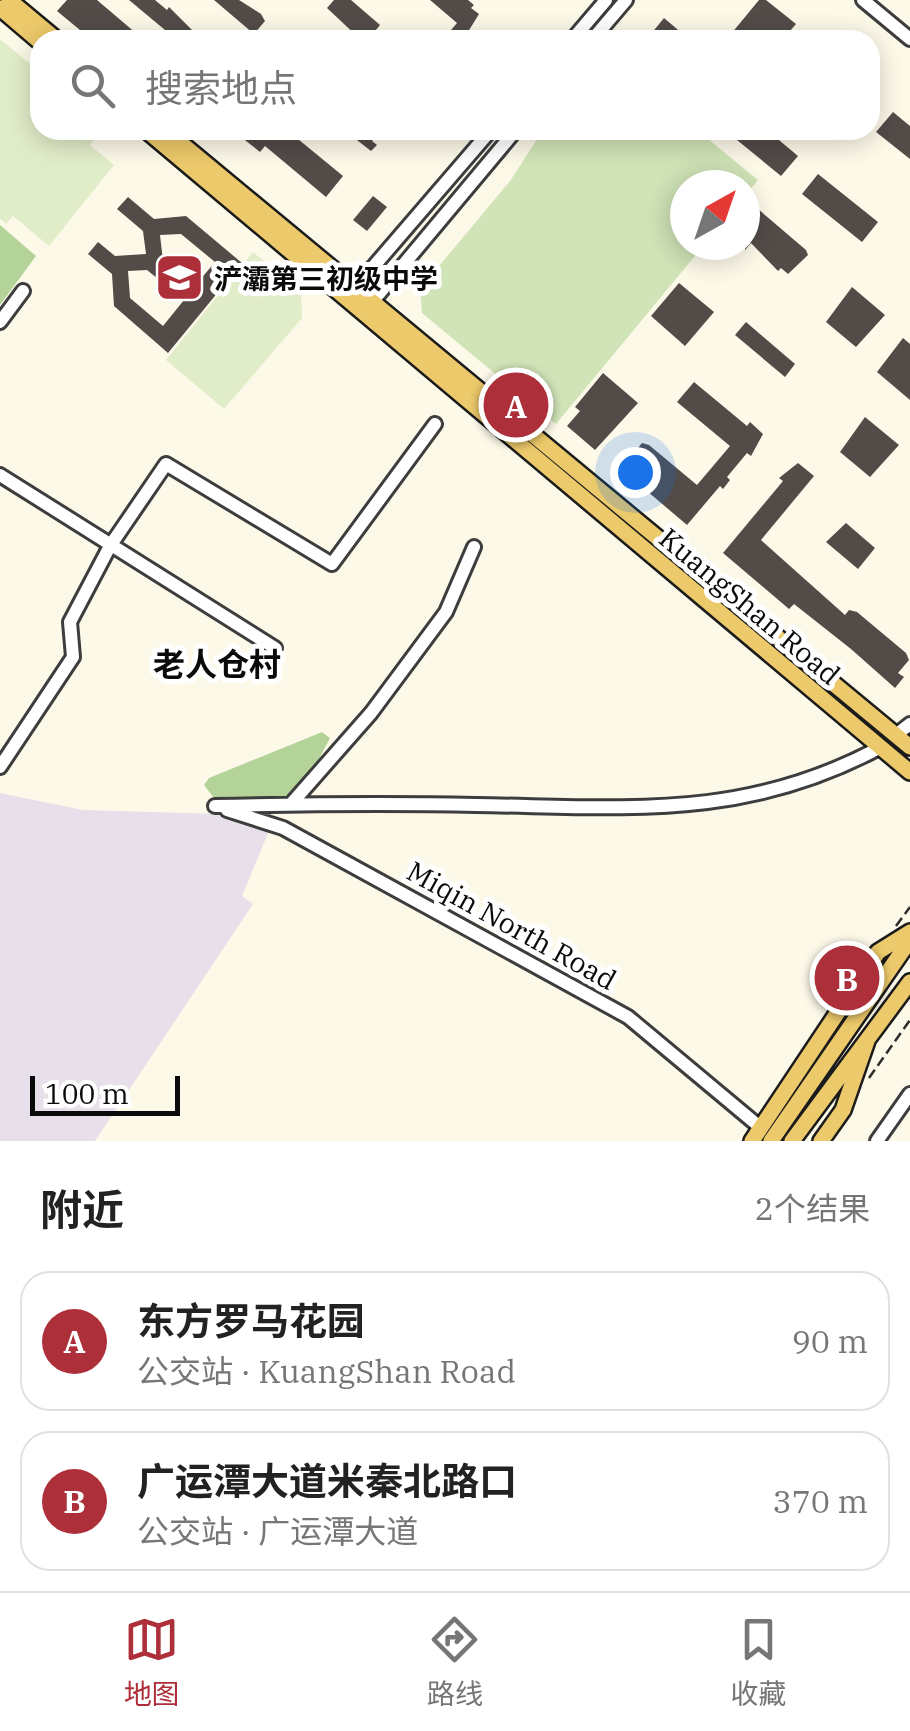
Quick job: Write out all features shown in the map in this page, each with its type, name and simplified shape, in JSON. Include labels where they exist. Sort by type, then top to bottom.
[{"type":"main road","points":[[9,0],[45,30]]},
{"type":"main road","points":[[0,8],[30,34]]},
{"type":"main road","name":"KuangShan Road","points":[[159,140],[910,747]]},
{"type":"main road","name":"KuangShan Road","points":[[175,140],[350,293]]},
{"type":"main road","name":"KuangShan Road","points":[[368,308],[909,772]]},
{"type":"main road","points":[[761,1137],[878,952],[910,932]]},
{"type":"main road","points":[[792,1141],[910,940]]},
{"type":"main road","points":[[761,1137],[870,1032],[910,982]]},
{"type":"main road","points":[[821,1141],[843,1110],[870,1032]]},
{"type":"street","points":[[580,30],[606,0]]},
{"type":"street","points":[[600,30],[626,0]]},
{"type":"street","points":[[863,0],[910,39]]},
{"type":"street","points":[[350,293],[481,140]]},
{"type":"street","points":[[368,308],[508,140]]},
{"type":"street","points":[[0,322],[22,291]]},
{"type":"street","points":[[0,767],[73,657],[70,622],[110,546],[166,464],[332,564],[434,424]]},
{"type":"street","points":[[0,475],[275,648]]},
{"type":"street","points":[[291,804],[371,714],[446,612],[474,547]]},
{"type":"street","points":[[896,736],[910,724]]},
{"type":"street","points":[[291,804],[680,808],[791,788],[879,748]]},
{"type":"street","name":"Miqin North Road","points":[[291,804],[215,806],[283,828],[604,1002],[761,1137]]},
{"type":"street","points":[[877,1141],[910,1094]]},
{"type":"path","points":[[861,1088],[910,1020]]},
{"type":"shaded area","points":[[0,793],[83,810],[219,814],[269,831],[242,896],[253,904],[95,1141],[0,1141]]},
{"type":"green space","points":[[0,39],[30,64],[30,140],[94,140],[90,145],[114,165],[49,246],[13,216],[6,224],[0,219]]},
{"type":"green space","points":[[537,140],[709,140],[746,170],[670,170],[670,260],[692,260],[556,424],[422,313],[420,289],[510,181]]},
{"type":"green space","points":[[0,225],[36,256],[0,305]]},
{"type":"green space","points":[[253,252],[301,291],[302,318],[224,409],[166,360]]},
{"type":"green space","points":[[322,732],[330,738],[302,791],[271,800],[214,798],[204,785],[209,778]]},
{"type":"building","points":[[67,0],[97,0],[132,30],[80,30],[57,11]]},
{"type":"building","points":[[129,0],[155,0],[167,10],[169,7],[192,30],[165,30]]},
{"type":"building","points":[[214,0],[239,0],[261,14],[265,21],[257,30],[249,30]]},
{"type":"building","points":[[334,0],[351,0],[380,25],[376,30],[350,30],[327,8]]},
{"type":"building","points":[[430,0],[468,0],[474,5],[471,8],[479,14],[469,30],[451,30],[457,23]]},
{"type":"building","points":[[759,0],[766,0],[796,24],[791,30],[734,30]]},
{"type":"building","points":[[664,18],[678,30],[654,30]]},
{"type":"building","points":[[893,112],[910,126],[910,159],[880,135],[880,127]]},
{"type":"building","points":[[245,140],[299,140],[343,176],[326,197],[265,146],[260,152]]},
{"type":"building","points":[[357,140],[373,140],[377,145],[371,151]]},
{"type":"building","points":[[737,140],[779,140],[798,156],[781,176]]},
{"type":"building","points":[[818,174],[878,222],[862,242],[802,194]]},
{"type":"building","points":[[373,196],[387,207],[367,231],[353,220]]},
{"type":"building","points":[[128,197],[154,219],[186,216],[242,263],[168,353],[114,306],[112,274],[88,254],[98,242],[115,256],[146,254],[143,231],[117,209]],"holes":[[[181,234],[215,262],[194,287],[163,261],[160,235]],[[147,270],[184,300],[163,326],[130,298],[128,271]]]},
{"type":"building","points":[[760,211],[808,255],[788,274],[781,268],[778,271],[760,252]]},
{"type":"building","points":[[679,283],[714,312],[685,346],[651,316]]},
{"type":"building","points":[[852,287],[885,315],[856,347],[826,322]]},
{"type":"building","points":[[746,322],[795,364],[785,377],[735,335]]},
{"type":"building","points":[[903,338],[910,344],[910,400],[877,372]]},
{"type":"building","points":[[603,373],[638,403],[595,450],[567,426],[580,411],[575,407]]},
{"type":"building","points":[[694,382],[747,426],[750,422],[763,434],[751,456],[747,453],[727,477],[730,480],[723,489],[720,486],[687,525],[614,463],[628,448],[634,453],[642,443],[697,485],[730,446],[677,402]]},
{"type":"building","points":[[865,417],[899,445],[870,477],[840,452]]},
{"type":"building","points":[[798,463],[814,476],[761,540],[845,615],[849,610],[857,612],[906,653],[909,660],[898,673],[904,677],[895,688],[794,604],[789,609],[723,553],[783,481],[779,478]]},
{"type":"building","points":[[846,523],[875,548],[858,569],[826,542]]},
{"type":"place","name":"浐灞第三初级中学","points":[[179,278]]},
{"type":"place","name":"东方罗马花园","points":[[516,405]]},
{"type":"place","name":"广运潭大道米秦北路口","points":[[847,978]]},
{"type":"district","name":"老人仓村","points":[[217,664]]}]
